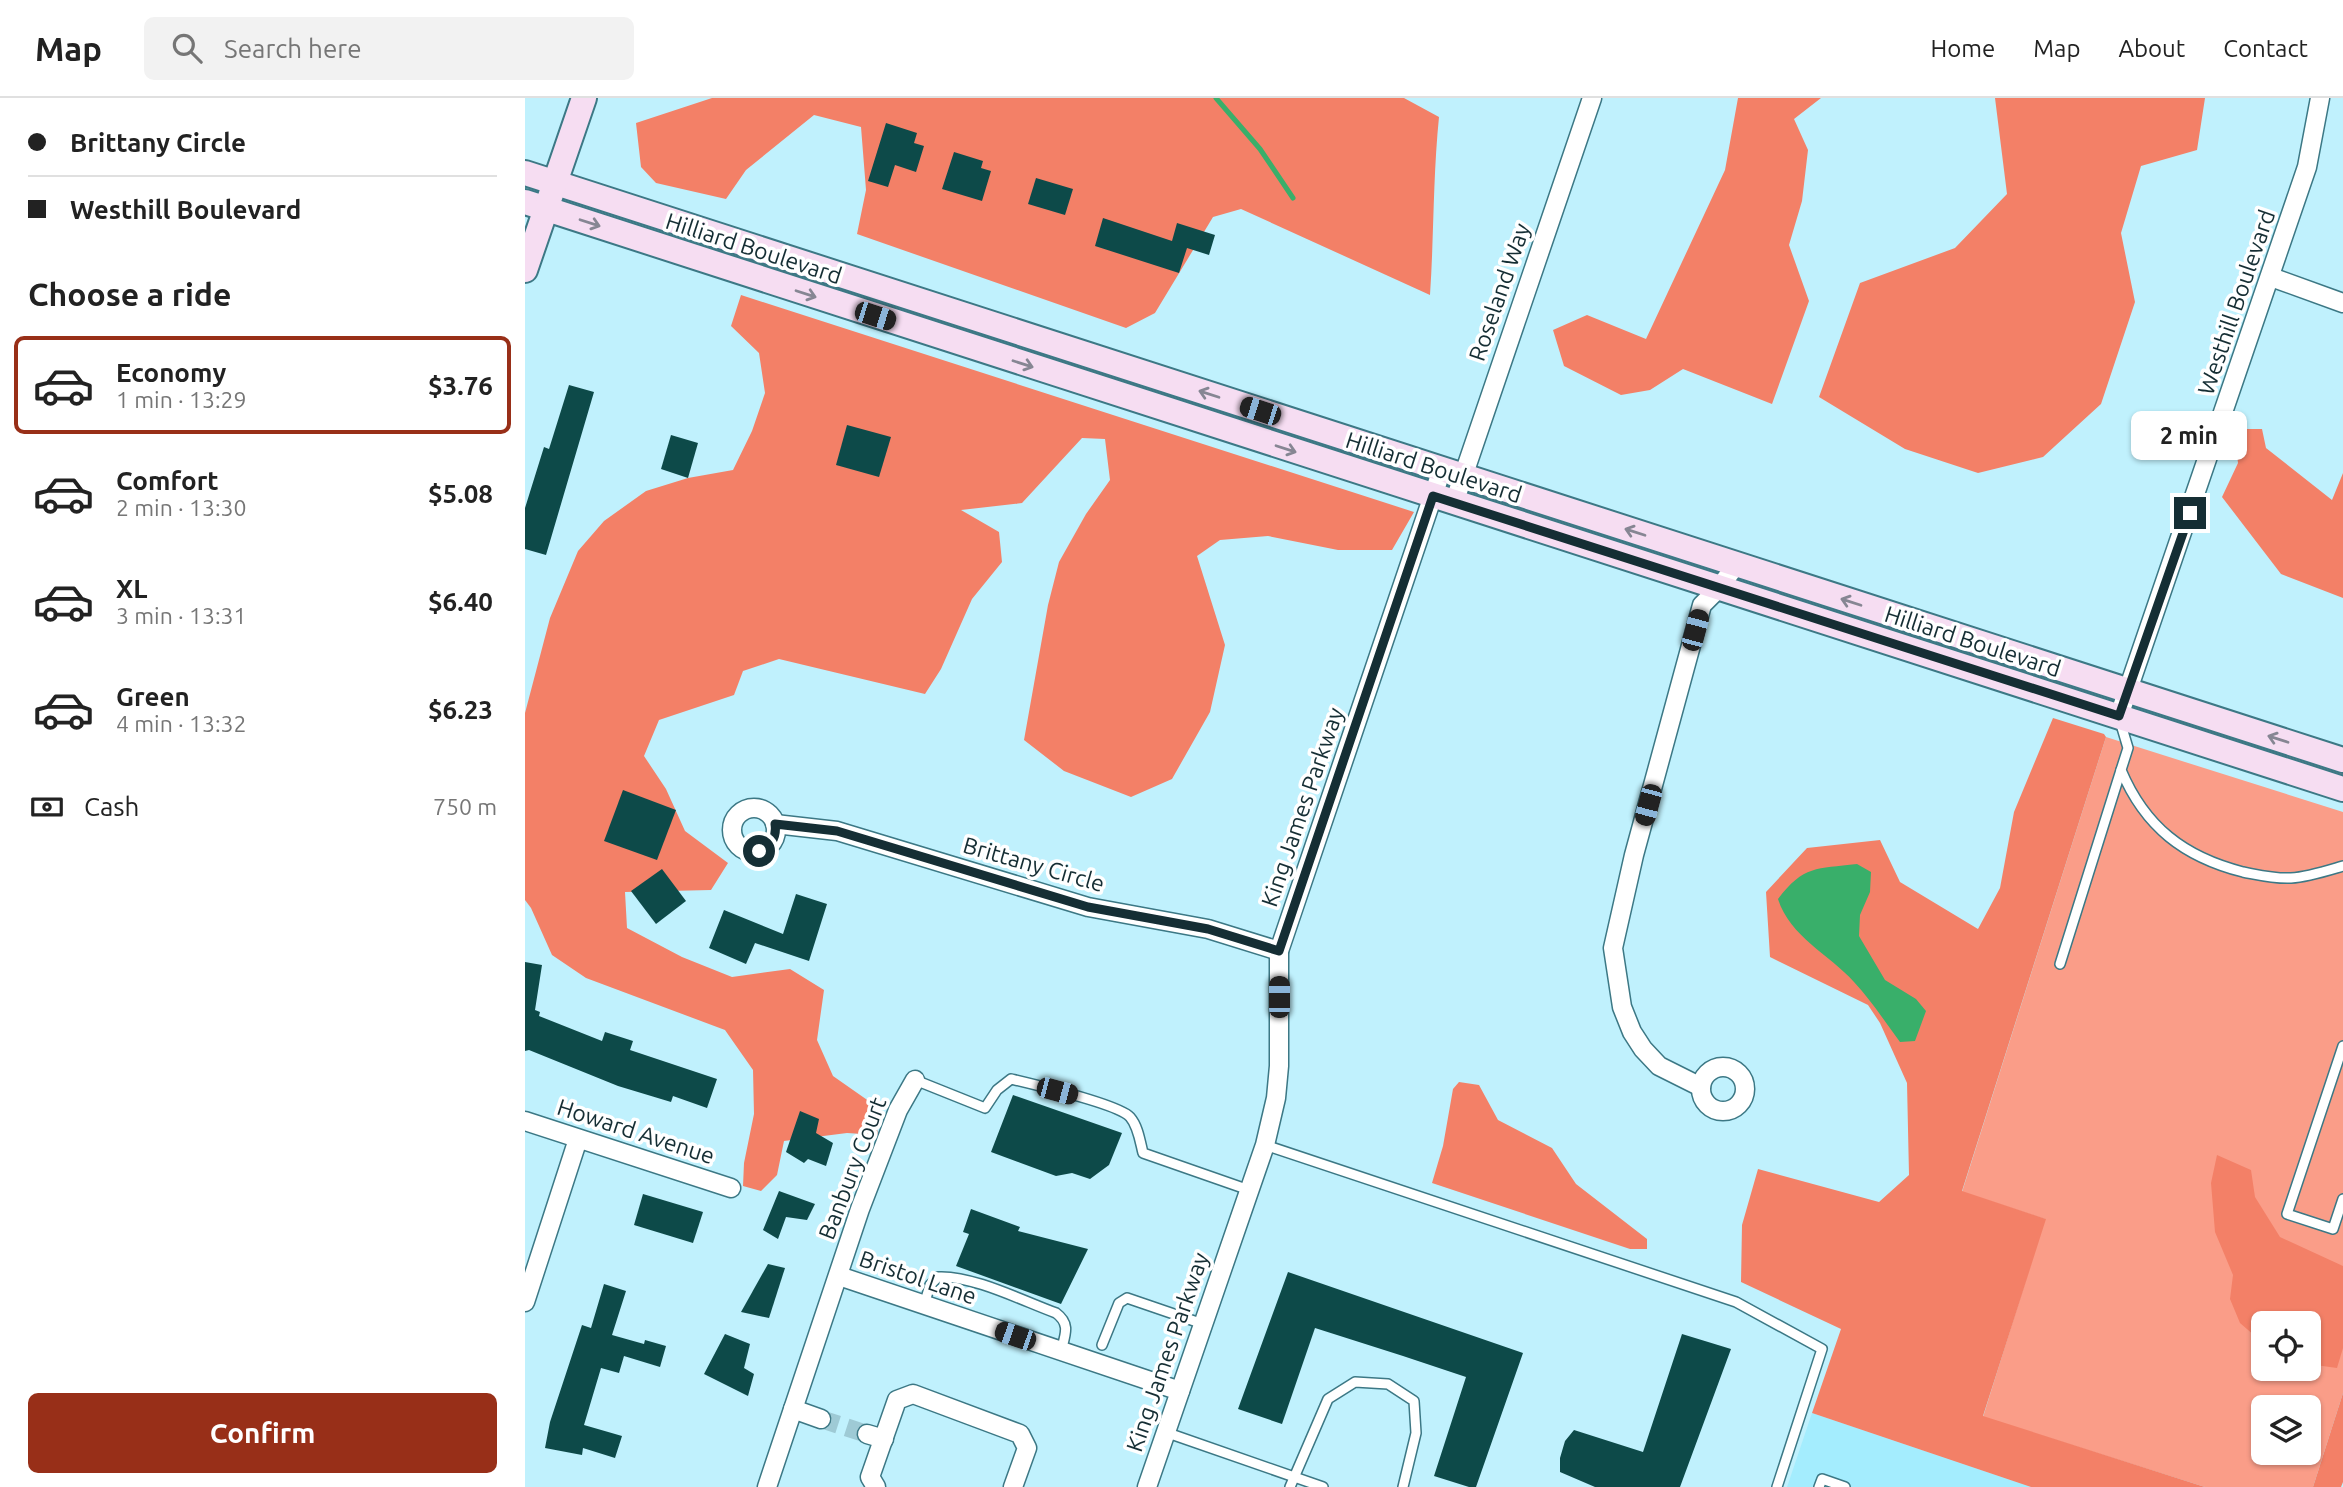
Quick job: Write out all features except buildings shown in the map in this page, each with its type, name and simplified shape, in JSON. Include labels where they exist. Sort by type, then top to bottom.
[{"type":"main road","points":[[525,270],[535,206],[555,183],[584,98]]},
{"type":"main road","name":"Hilliard Boulevard","points":[[525,173],[2343,760]]},
{"type":"main road","name":"Hilliard Boulevard","points":[[535,206],[2343,789]]},
{"type":"street","name":"Roseland Way","points":[[1444,499],[1592,98]]},
{"type":"street","name":"Westhill Boulevard","points":[[2119,716],[2307,167],[2320,98]]},
{"type":"street","points":[[2271,277],[2343,303]]},
{"type":"street","name":"King James Parkway","points":[[1147,1487],[1265,1145],[1276,1098],[1279,1066],[1279,951],[1444,499]]},
{"type":"street","points":[[1701,1087],[1659,1066],[1632,1032],[1622,1007],[1613,948],[1634,855],[1702,605],[1736,565]]},
{"type":"street","name":"Brittany Circle","points":[[775,824],[837,831],[1088,907],[1208,929],[1279,951]]},
{"type":"street","name":"Banbury Court","points":[[767,1487],[860,1209],[898,1111],[915,1080]]},
{"type":"street","name":"Howard Avenue","points":[[525,1121],[731,1188]]},
{"type":"street","points":[[525,1301],[578,1139]]},
{"type":"street","name":"Bristol Lane","points":[[839,1276],[1180,1391]]},
{"type":"street","points":[[876,1487],[870,1477],[875,1437],[897,1400],[913,1394],[1020,1434],[1027,1448],[1016,1486]]},
{"type":"street","points":[[793,1409],[821,1419]]},
{"type":"lane","points":[[2060,964],[2128,748],[2119,716]]},
{"type":"lane","points":[[2121,770],[2129,789],[2148,817],[2181,847],[2205,860],[2228,868],[2274,877],[2299,877],[2343,866]]},
{"type":"lane","points":[[2343,1046],[2287,1214],[2333,1229],[2343,1199]]},
{"type":"lane","name":"Banbury Court","points":[[915,1080],[985,1108],[997,1090],[1011,1079],[1080,1097],[1127,1114],[1134,1122],[1143,1153],[1249,1190]]},
{"type":"lane","points":[[1265,1145],[1735,1302],[1822,1349],[1777,1487]]},
{"type":"lane","points":[[924,1305],[930,1285],[938,1277],[954,1276],[973,1282],[1056,1313],[1064,1319],[1067,1327],[1061,1351]]},
{"type":"lane","points":[[1103,1345],[1119,1303],[1127,1298],[1203,1324]]},
{"type":"lane","points":[[1290,1487],[1328,1399],[1355,1382],[1388,1384],[1414,1401],[1416,1433],[1403,1487]]},
{"type":"lane","points":[[1165,1432],[1323,1487]]},
{"type":"lane","points":[[1819,1487],[1822,1479],[1845,1487]]},
{"type":"shaded area","points":[[712,98],[1404,98],[1439,117],[1430,295],[1241,209],[1213,217],[1155,313],[1126,328],[857,234],[866,190],[861,127],[814,115],[746,170],[726,199],[656,183],[641,167],[636,123]]},
{"type":"shaded area","points":[[1738,98],[1821,98],[1794,119],[1808,150],[1802,201],[1789,245],[1809,301],[1772,404],[1683,369],[1650,390],[1621,395],[1564,366],[1553,330],[1587,315],[1646,339],[1725,170]]},
{"type":"shaded area","points":[[1995,98],[2205,98],[2197,150],[2141,166],[2121,233],[2135,302],[2101,404],[2043,457],[1978,473],[1905,449],[1819,397],[1860,283],[1955,248],[2007,194]]},
{"type":"shaded area","points":[[716,244],[1000,337],[1000,344],[713,255]]},
{"type":"shaded area","points":[[741,295],[1414,512],[1392,550],[1338,550],[1268,536],[1220,540],[1197,556],[1225,645],[1210,712],[1172,779],[1131,797],[1064,771],[1024,740],[1048,605],[1059,562],[1086,514],[1110,480],[1105,439],[1082,438],[1022,503],[961,510],[999,532],[1002,562],[972,599],[941,669],[925,694],[779,659],[743,671],[734,695],[659,720],[644,756],[666,789],[685,831],[728,863],[711,890],[625,892],[627,928],[682,957],[732,977],[790,969],[824,990],[817,1040],[833,1076],[873,1104],[878,1135],[847,1133],[784,1141],[777,1175],[761,1191],[743,1186],[744,1163],[754,1114],[753,1070],[725,1030],[586,978],[552,955],[525,900],[525,713],[550,618],[578,551],[604,521],[646,491],[688,478],[733,470],[752,431],[765,393],[759,353],[731,326]]},
{"type":"shaded area","points":[[1026,346],[1413,471],[1413,475],[1411,478],[1024,350]]},
{"type":"shaded area","points":[[2246,429],[2262,429],[2266,448],[2332,500],[2343,473],[2343,598],[2281,574],[2222,497],[2238,463],[2235,441]]},
{"type":"shaded area","points":[[1482,493],[1702,563],[1704,570],[1703,572],[1482,501]]},
{"type":"shaded area","points":[[1756,583],[2100,692],[2101,697],[2099,700],[1755,588]]},
{"type":"shaded area","points":[[2162,713],[2343,770],[2343,780],[2154,719]]},
{"type":"shaded area","points":[[2053,718],[2104,734],[2106,737],[1962,1191],[2046,1219],[1983,1416],[2205,1487],[2031,1487],[1812,1413],[1841,1329],[1741,1282],[1742,1225],[1758,1169],[1879,1202],[1909,1175],[1907,1083],[1880,1023],[1868,1005],[1770,957],[1766,892],[1807,848],[1880,840],[1900,882],[1978,929],[2000,888],[2014,812]]},
{"type":"shaded area","points":[[2106,737],[2343,812],[2343,1393],[2321,1462],[2321,1395],[2251,1395],[2251,1465],[2320,1465],[2313,1487],[2205,1487],[1983,1417],[2045,1219],[1962,1192]]},
{"type":"shaded area","points":[[1857,864],[1871,872],[1870,892],[1860,915],[1859,936],[1885,980],[1916,999],[1926,1011],[1915,1041],[1900,1042],[1854,982],[1791,924],[1778,899],[1804,874]]},
{"type":"shaded area","points":[[1459,1082],[1479,1085],[1498,1120],[1552,1148],[1576,1184],[1647,1239],[1647,1249],[1630,1249],[1432,1183],[1443,1146],[1453,1089]]},
{"type":"shaded area","points":[[2217,1155],[2251,1170],[2255,1197],[2280,1237],[2343,1266],[2343,1348],[2337,1368],[2321,1366],[2321,1311],[2251,1311],[2251,1333],[2240,1323],[2230,1299],[2233,1275],[2215,1232],[2211,1183]]},
{"type":"shaded area","points":[[2343,1393],[2341,1487],[2313,1487]]},
{"type":"shaded area","points":[[1812,1413],[2031,1487],[1787,1487]]},
{"type":"waterway","points":[[1216,98],[1260,149],[1293,198]]},
{"type":"tunnel","points":[[821,1419],[867,1434]]},
{"type":"route","points":[[759,851],[771,844],[776,831],[775,824],[837,831],[1088,907],[1208,929],[1279,951],[1433,496],[2119,716],[2190,513]]}]
